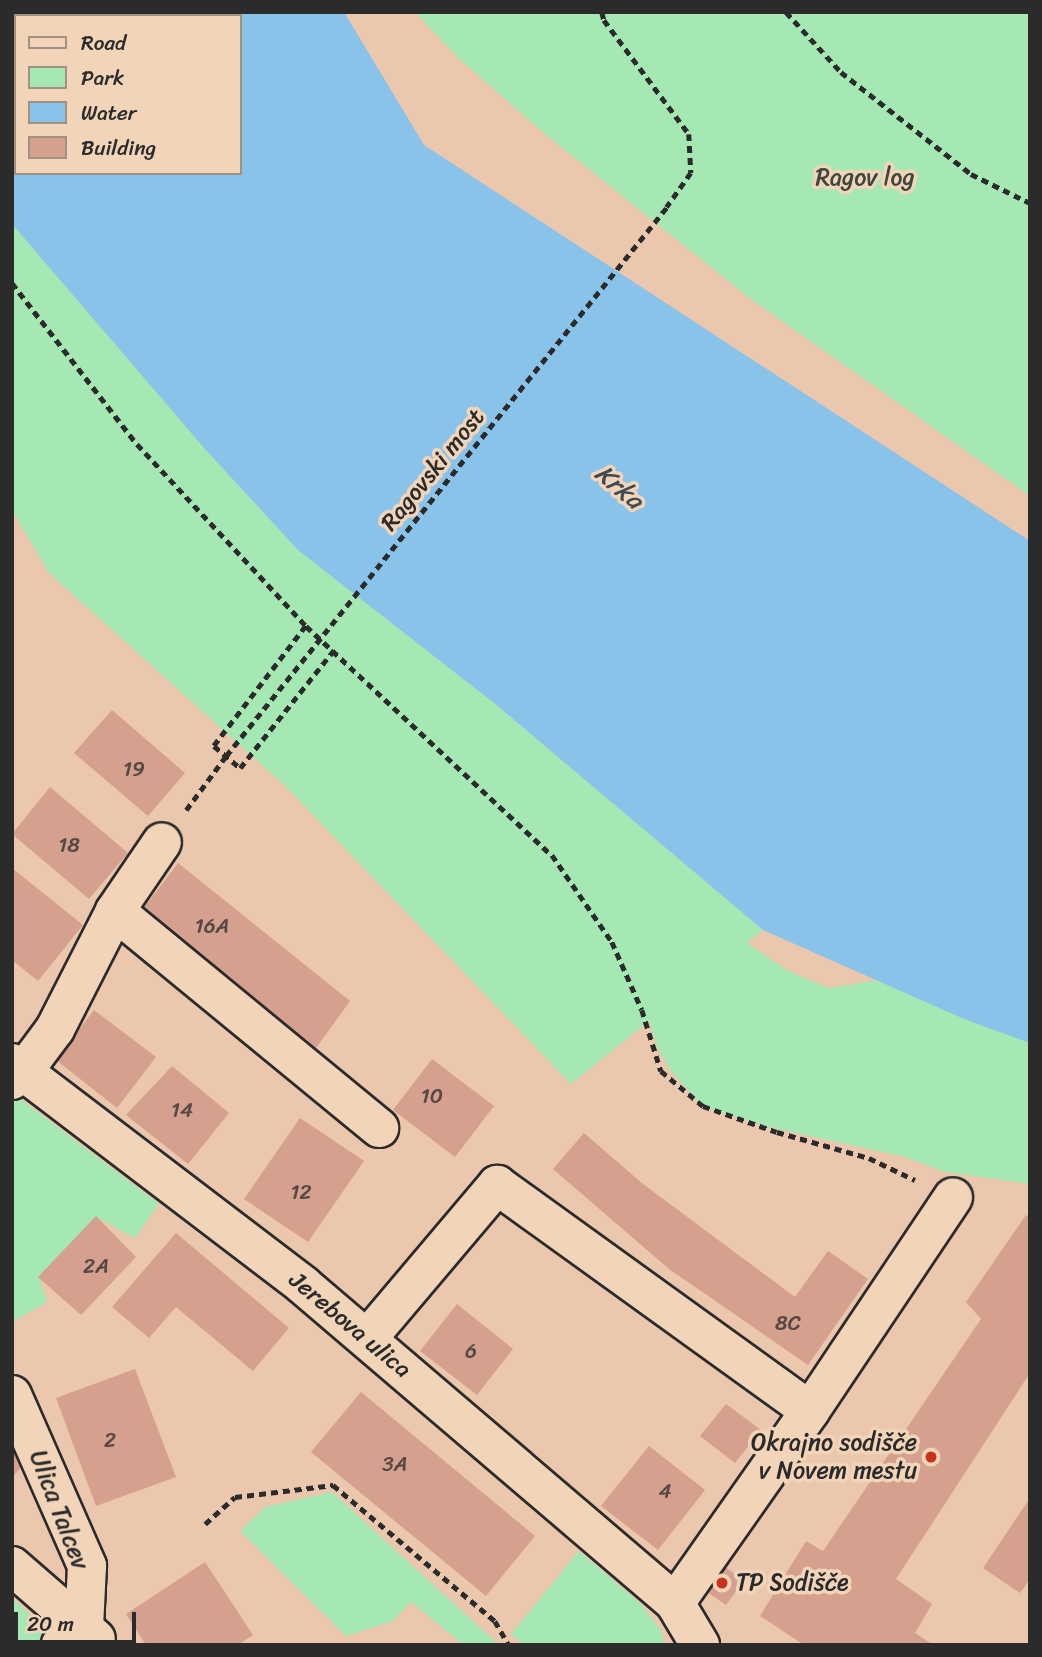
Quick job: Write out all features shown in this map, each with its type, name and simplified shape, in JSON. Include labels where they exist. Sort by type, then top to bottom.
[{"type":"street","points":[[16,1071],[55,1029],[115,911],[163,842]]},
{"type":"street","points":[[115,911],[379,1128]]},
{"type":"street","name":"Jerebova ulica","points":[[16,1071],[303,1285],[675,1603],[700,1645]]},
{"type":"street","points":[[366,1339],[496,1185],[810,1412]]},
{"type":"street","points":[[675,1603],[810,1412],[953,1197]]},
{"type":"street","name":"Ulica Talcev","points":[[12,1395],[87,1566],[82,1639]]},
{"type":"street","points":[[12,1566],[82,1639]]},
{"type":"path","name":"Ragovski most","points":[[163,842],[226,756],[667,207],[691,173],[689,134],[604,20],[602,12]]},
{"type":"path","points":[[786,12],[852,81],[971,174],[1030,203]]},
{"type":"path","points":[[12,283],[137,444],[306,626],[552,855],[612,942],[642,1010],[661,1071],[703,1106],[777,1132],[869,1158],[953,1197]]},
{"type":"path","points":[[306,626],[214,746],[240,768],[334,650]]},
{"type":"path","points":[[205,1524],[235,1497],[333,1485],[495,1621],[509,1645]]},
{"type":"green space","name":"Ragov log","points":[[415,12],[1030,12],[1030,496],[752,300],[545,134],[456,56]]},
{"type":"green space","points":[[12,224],[205,449],[298,550],[494,703],[763,930],[747,943],[788,971],[829,988],[890,978],[1030,1028],[1030,1184],[945,1172],[905,1157],[769,1127],[703,1107],[670,1070],[658,1049],[649,1021],[571,1084],[285,786],[49,573],[12,510]]},
{"type":"green space","points":[[19,1098],[159,1204],[135,1238],[96,1217],[39,1277],[47,1302],[12,1322],[12,1104]]},
{"type":"green space","points":[[332,1492],[499,1645],[464,1645],[411,1602],[393,1621],[346,1636],[240,1531],[265,1507]]},
{"type":"green space","points":[[579,1551],[640,1603],[661,1630],[665,1645],[524,1645],[511,1634]]},
{"type":"green space","points":[[12,1598],[26,1611],[60,1645],[12,1645]]},
{"type":"water","name":"Krka","points":[[12,12],[344,12],[424,145],[1030,541],[1030,1043],[964,1019],[763,930],[494,703],[298,550],[205,449],[12,224]]},
{"type":"building","points":[[112,710],[185,773],[148,816],[74,753]]},
{"type":"building","points":[[50,787],[128,853],[89,899],[12,834]]},
{"type":"building","points":[[178,863],[350,1001],[316,1048],[143,909]]},
{"type":"building","points":[[12,868],[83,925],[38,981],[12,960]]},
{"type":"building","points":[[94,1010],[156,1057],[117,1108],[56,1060]]},
{"type":"building","points":[[432,1059],[494,1106],[455,1157],[393,1110]]},
{"type":"building","points":[[172,1066],[229,1113],[188,1164],[126,1115]]},
{"type":"building","points":[[300,1118],[364,1161],[308,1242],[244,1199]]},
{"type":"building","points":[[584,1133],[643,1184],[795,1297],[828,1251],[868,1279],[808,1365],[669,1269],[553,1169]]},
{"type":"building","name":"Okrajno sodišče v Novem mestu","points":[[1026,1215],[1030,1217],[1030,1373],[896,1579],[932,1604],[915,1633],[933,1645],[804,1645],[760,1616],[806,1541],[823,1551],[981,1319],[966,1302]]},
{"type":"building","points":[[96,1216],[136,1257],[81,1315],[38,1277]]},
{"type":"building","points":[[176,1233],[289,1328],[253,1371],[176,1307],[149,1338],[112,1307]]},
{"type":"building","points":[[457,1304],[513,1349],[477,1395],[420,1351]]},
{"type":"building","points":[[135,1369],[176,1477],[96,1506],[56,1398]]},
{"type":"building","points":[[361,1392],[535,1536],[486,1596],[311,1452]]},
{"type":"building","points":[[726,1404],[761,1430],[735,1463],[700,1436]]},
{"type":"building","points":[[12,1443],[23,1465],[12,1478]]},
{"type":"building","points":[[649,1446],[705,1490],[658,1550],[601,1506]]},
{"type":"building","points":[[1030,1498],[1030,1579],[1020,1593],[983,1568]]},
{"type":"building","name":"TP Sodišče","points":[[716,1561],[744,1580],[726,1605],[700,1587]]},
{"type":"building","points":[[205,1562],[253,1635],[238,1645],[146,1645],[126,1614]]},
{"type":"place","name":"Okrajno sodišče v Novem mestu","points":[[931,1457]]},
{"type":"place","name":"TP Sodišče","points":[[722,1583]]}]
